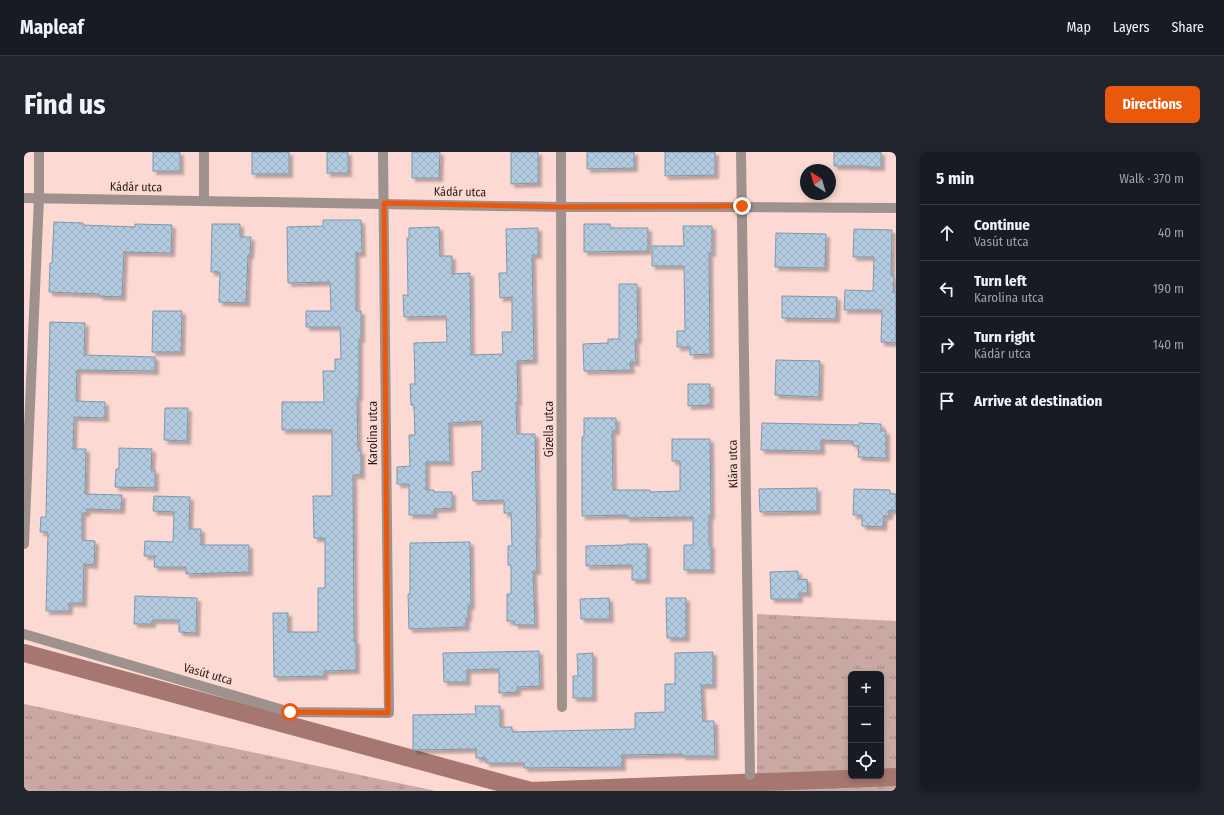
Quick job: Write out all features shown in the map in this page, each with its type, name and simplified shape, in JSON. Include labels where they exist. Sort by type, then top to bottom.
[{"type":"street","points":[[24,544],[40,198],[39,152]]},
{"type":"street","points":[[204,152],[204,200]]},
{"type":"street","name":"Karolina utca","points":[[383,152],[388,713]]},
{"type":"street","name":"Gizella utca","points":[[561,152],[562,707]]},
{"type":"street","name":"Klára utca","points":[[741,152],[750,775]]},
{"type":"street","name":"Kádár utca","points":[[24,198],[561,207],[742,206],[896,208]]},
{"type":"street","name":"Vasút utca","points":[[24,634],[290,712],[388,713]]},
{"type":"green space","points":[[757,614],[896,621],[896,791],[757,791]]},
{"type":"green space","points":[[24,704],[436,791],[24,791]]},
{"type":"building","points":[[153,152],[180,152],[180,171],[153,171]]},
{"type":"building","points":[[252,152],[289,152],[289,174],[252,174]]},
{"type":"building","points":[[327,152],[348,152],[348,173],[327,173]]},
{"type":"building","points":[[412,152],[440,152],[439,178],[412,178]]},
{"type":"building","points":[[511,152],[538,152],[538,183],[511,184]]},
{"type":"building","points":[[587,152],[634,152],[634,168],[587,169]]},
{"type":"building","points":[[665,152],[715,152],[715,175],[665,176]]},
{"type":"building","points":[[834,152],[881,152],[881,167],[836,166],[836,164],[834,164]]},
{"type":"building","points":[[323,220],[361,220],[362,253],[356,253],[356,311],[361,311],[361,339],[359,339],[359,397],[357,397],[358,451],[361,451],[361,475],[353,475],[354,641],[356,641],[356,670],[324,671],[324,676],[274,677],[273,613],[288,613],[288,632],[318,632],[318,588],[325,588],[325,538],[314,538],[313,496],[332,496],[332,430],[282,430],[282,402],[324,402],[323,371],[335,371],[335,359],[341,359],[340,327],[306,327],[306,311],[331,311],[330,282],[288,283],[287,227],[323,226]]},
{"type":"building","points":[[54,222],[83,223],[83,225],[135,227],[135,224],[172,225],[171,253],[124,252],[122,297],[99,296],[99,294],[49,292]]},
{"type":"building","points":[[212,224],[240,224],[240,237],[251,237],[250,255],[248,255],[246,303],[219,302],[220,272],[211,272]]},
{"type":"building","points":[[584,224],[610,224],[610,228],[648,228],[648,251],[584,252]]},
{"type":"building","points":[[683,226],[712,226],[712,253],[709,253],[710,354],[690,355],[690,347],[677,347],[677,331],[685,331],[684,266],[652,266],[652,246],[684,246]]},
{"type":"building","points":[[439,227],[440,256],[452,256],[452,274],[470,273],[471,355],[503,354],[502,332],[512,332],[512,297],[500,298],[499,273],[507,273],[506,229],[538,228],[538,255],[532,255],[534,360],[517,361],[518,402],[516,402],[517,434],[535,434],[537,571],[533,571],[535,625],[515,625],[514,621],[507,621],[507,594],[511,594],[511,565],[508,565],[508,546],[512,546],[511,513],[504,513],[504,500],[473,501],[472,472],[482,471],[482,421],[449,423],[450,462],[426,462],[426,490],[434,490],[434,492],[452,492],[452,508],[434,509],[434,515],[409,515],[409,484],[397,484],[397,467],[410,466],[409,435],[415,435],[414,405],[411,405],[410,384],[415,384],[414,343],[447,342],[446,316],[404,317],[403,295],[408,295],[407,238],[409,238],[409,228]]},
{"type":"building","points":[[854,229],[892,230],[891,275],[894,275],[893,292],[896,292],[896,343],[881,342],[882,310],[844,310],[845,290],[873,291],[874,257],[853,257]]},
{"type":"building","points":[[776,233],[826,234],[825,268],[775,267]]},
{"type":"building","points":[[619,284],[637,284],[638,340],[635,340],[636,362],[630,362],[631,370],[584,371],[583,344],[608,343],[608,339],[619,339]]},
{"type":"building","points":[[782,296],[837,297],[836,319],[782,318]]},
{"type":"building","points":[[153,311],[182,311],[181,352],[152,352]]},
{"type":"building","points":[[50,322],[85,323],[84,355],[155,357],[155,371],[77,370],[76,401],[105,402],[105,418],[74,417],[73,449],[86,449],[85,494],[122,495],[121,510],[87,509],[86,513],[82,513],[82,540],[95,541],[94,565],[84,564],[83,603],[69,603],[69,611],[46,611],[48,532],[40,532],[41,517],[46,517]]},
{"type":"building","points":[[776,360],[820,361],[819,397],[775,395]]},
{"type":"building","points":[[688,384],[710,384],[710,405],[688,406]]},
{"type":"building","points":[[165,408],[188,408],[187,441],[164,440]]},
{"type":"building","points":[[584,418],[616,418],[616,431],[612,431],[613,490],[650,490],[650,492],[680,491],[680,461],[672,461],[672,439],[710,439],[711,516],[709,516],[709,545],[711,545],[711,570],[684,570],[684,545],[693,545],[693,517],[626,518],[626,515],[582,516],[582,437],[584,437]]},
{"type":"building","points":[[762,423],[881,424],[881,431],[886,431],[886,458],[858,457],[859,446],[853,446],[853,441],[821,440],[821,451],[761,450]]},
{"type":"building","points":[[119,448],[152,449],[151,470],[155,470],[155,488],[115,487],[116,469],[119,469]]},
{"type":"building","points":[[817,488],[817,511],[760,512],[759,489]]},
{"type":"building","points":[[854,489],[890,490],[890,494],[896,494],[896,511],[889,510],[889,516],[884,516],[883,527],[862,526],[862,515],[853,515]]},
{"type":"building","points":[[154,496],[190,497],[189,529],[201,529],[201,545],[249,545],[249,572],[186,574],[186,567],[154,567],[155,556],[144,556],[145,541],[173,542],[174,512],[153,511]]},
{"type":"building","points":[[470,542],[471,606],[468,606],[466,627],[409,629],[408,594],[410,594],[410,543]]},
{"type":"building","points":[[647,544],[647,580],[632,580],[632,565],[586,566],[586,546]]},
{"type":"building","points":[[798,571],[798,580],[807,579],[808,593],[799,593],[799,599],[771,599],[770,572]]},
{"type":"building","points":[[135,596],[197,598],[196,633],[179,632],[179,620],[152,620],[152,624],[134,624]]},
{"type":"building","points":[[609,598],[610,619],[581,619],[580,599]]},
{"type":"building","points":[[666,598],[686,598],[686,638],[667,638]]},
{"type":"building","points":[[539,651],[540,686],[517,687],[517,692],[499,693],[499,669],[467,670],[467,682],[444,682],[443,653]]},
{"type":"building","points":[[713,652],[713,685],[701,685],[703,721],[714,721],[715,756],[682,756],[682,754],[622,755],[622,767],[524,768],[524,763],[486,763],[486,758],[476,758],[476,749],[413,750],[413,715],[476,714],[475,706],[500,706],[500,727],[512,727],[512,732],[635,729],[635,713],[665,712],[665,684],[675,684],[675,653]]},
{"type":"building","points":[[593,653],[593,698],[573,698],[573,676],[578,676],[577,654]]},
{"type":"waterway","points":[[24,653],[531,791],[896,777]]},
{"type":"route","points":[[290,712],[388,713],[384,203],[561,207],[742,206]]}]
